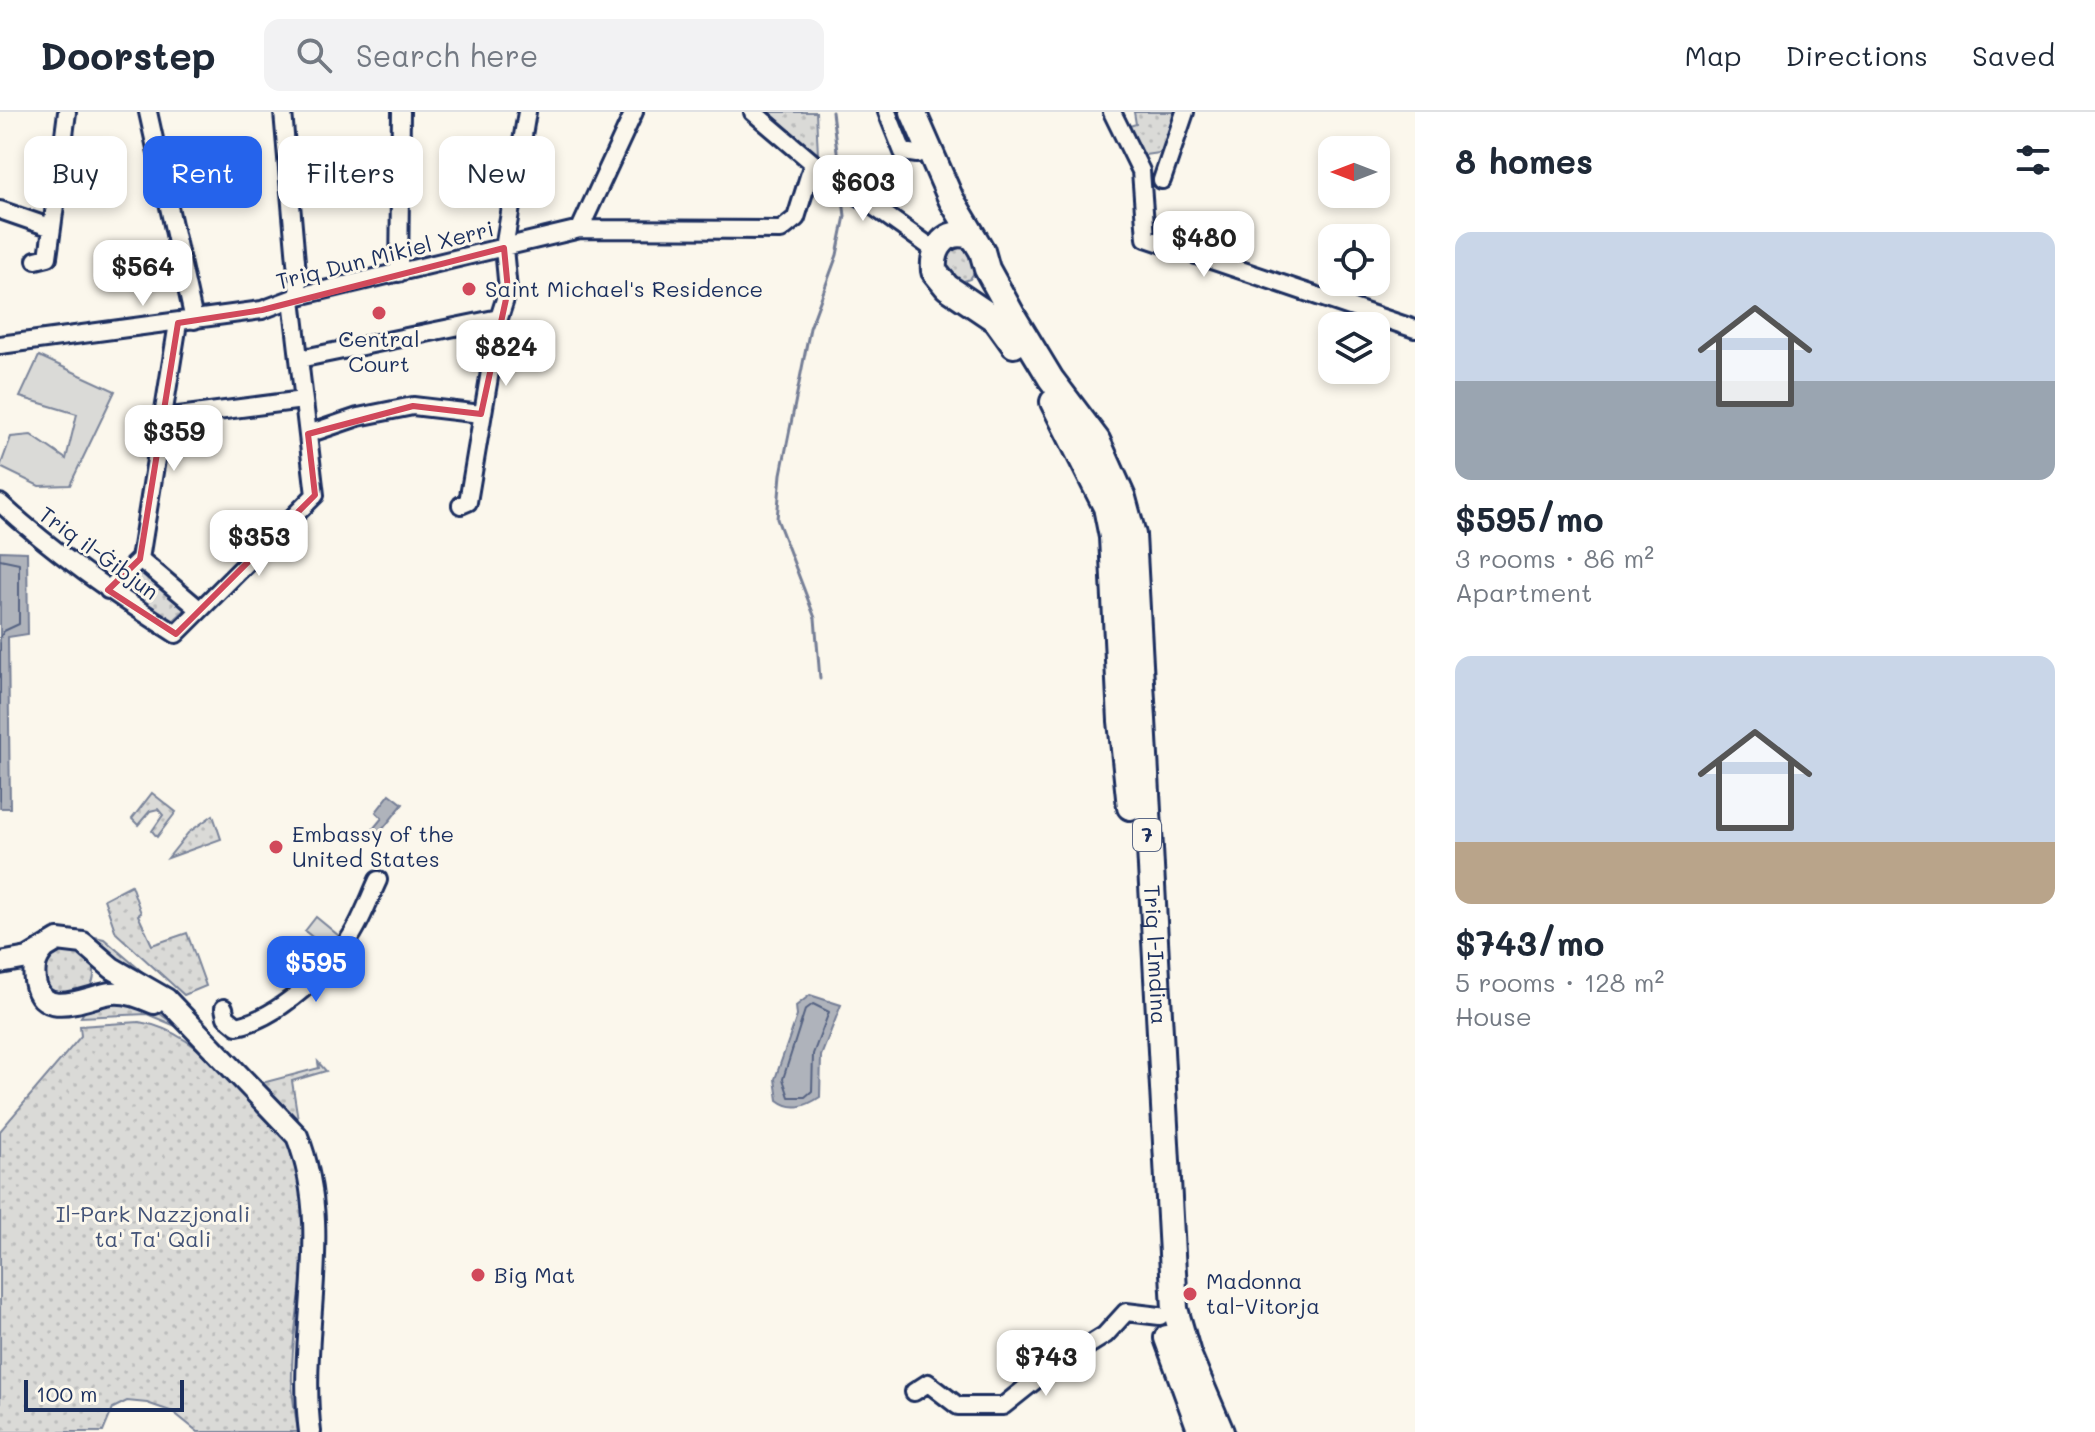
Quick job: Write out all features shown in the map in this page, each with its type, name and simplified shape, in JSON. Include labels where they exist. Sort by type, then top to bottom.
[{"type":"highway","name":"Triq l-Imdina","points":[[900,112],[938,197],[939,246],[934,271],[939,280],[996,320],[1050,395],[1106,507],[1112,537],[1121,721],[1146,1018],[1160,1316],[1173,1362],[1201,1432]]},
{"type":"highway","name":"Triq l-Imdina","points":[[913,112],[970,236],[982,251],[987,269],[1051,379],[1097,440],[1123,498],[1133,535],[1175,1309],[1188,1354],[1221,1432]]},
{"type":"highway","points":[[939,246],[962,233],[970,236]]},
{"type":"highway","points":[[954,290],[971,289],[987,269]]},
{"type":"main road","points":[[0,964],[28,958],[47,946],[71,939],[92,950],[112,968],[166,999],[297,1136],[307,1163],[315,1233],[306,1359],[310,1432]]},
{"type":"main road","points":[[47,946],[34,964],[35,979],[37,989],[57,1004],[82,1002],[112,993],[130,995],[185,1020]]},
{"type":"main road","points":[[82,1002],[97,985],[99,973],[92,950]]},
{"type":"main road","points":[[0,964],[35,979]]},
{"type":"street","points":[[36,260],[48,257],[67,112]]},
{"type":"street","points":[[108,590],[140,559],[163,418],[186,322],[148,112]]},
{"type":"street","points":[[140,559],[199,609],[315,495],[299,359],[283,112]]},
{"type":"street","points":[[399,273],[401,112]]},
{"type":"street","points":[[461,505],[468,502],[499,318],[508,290],[504,248],[527,112]]},
{"type":"street","points":[[580,229],[634,112]]},
{"type":"street","points":[[753,112],[813,163],[939,246]]},
{"type":"street","points":[[887,112],[903,152],[917,154]]},
{"type":"street","points":[[1112,112],[1141,171],[1146,238],[1415,329]]},
{"type":"street","points":[[1162,180],[1185,112]]},
{"type":"street","name":"Triq Dun Mikiel Xerri","points":[[0,345],[262,310],[296,297],[580,229],[781,230],[796,218],[813,163]]},
{"type":"street","points":[[0,210],[52,228]]},
{"type":"street","points":[[299,359],[499,318]]},
{"type":"street","points":[[163,418],[303,400]]},
{"type":"street","points":[[308,434],[358,417],[413,406],[481,414]]},
{"type":"street","name":"Triq il-Ġibjun","points":[[0,503],[35,535],[108,590],[176,634],[199,609]]},
{"type":"street","points":[[224,1008],[226,1017],[237,1026],[274,1014],[311,982],[356,928],[378,880]]},
{"type":"street","points":[[914,1392],[928,1383],[958,1406],[1003,1406],[1047,1371],[1105,1335],[1126,1312],[1160,1316]]},
{"type":"highlighted area","points":[[504,248],[508,290],[481,414],[413,406],[308,434],[315,495],[176,634],[108,590],[140,559],[178,323],[262,310]]},
{"type":"green space","points":[[769,112],[816,112],[818,155]]},
{"type":"green space","points":[[1134,112],[1178,112],[1165,152],[1138,156],[1123,128],[1136,124]]},
{"type":"green space","points":[[957,245],[968,247],[977,268],[970,279],[958,283],[940,260]]},
{"type":"green space","points":[[39,356],[115,391],[70,485],[39,486],[0,467],[11,437],[31,435],[66,459],[77,414],[20,397]]},
{"type":"green space","points":[[140,570],[188,607],[173,621],[123,589]]},
{"type":"green space","points":[[152,793],[176,812],[157,837],[152,831],[163,815],[158,809],[150,811],[138,825],[132,819]]},
{"type":"green space","points":[[213,815],[221,839],[168,858],[188,833]]},
{"type":"green space","points":[[131,885],[141,913],[138,915],[152,945],[187,933],[206,986],[184,995],[116,933],[104,899]]},
{"type":"green space","points":[[316,917],[339,936],[328,950],[305,931]]},
{"type":"green space","points":[[67,931],[104,939],[173,998]]},
{"type":"green space","points":[[74,946],[93,963],[91,985],[83,996],[48,993],[40,967],[49,952]]},
{"type":"green space","points":[[104,999],[143,1001],[178,1027],[147,1014],[81,1017],[85,1010]]},
{"type":"green space","name":"Il-Park Nazzjonali ta' Ta' Qali","points":[[139,1022],[166,1030],[189,1042],[246,1092],[282,1133],[299,1171],[306,1231],[293,1353],[292,1389],[298,1432],[198,1432],[173,1412],[147,1403],[127,1401],[113,1408],[103,1432],[0,1432],[0,1131],[81,1036],[80,1026]]},
{"type":"green space","points":[[318,1062],[326,1071],[292,1081],[299,1126],[262,1083],[319,1068]]},
{"type":"water","points":[[0,551],[27,552],[28,634],[8,637],[10,808],[0,808]]},
{"type":"water","points":[[390,794],[403,804],[378,835],[372,830],[382,818],[376,812]]},
{"type":"water","points":[[810,995],[841,1005],[821,1056],[820,1097],[793,1107],[778,1100],[775,1079],[797,1016],[796,1006]]},
{"type":"waterway","points":[[832,112],[840,175]]},
{"type":"waterway","points":[[820,679],[815,618],[777,519],[781,474],[810,328],[837,255],[845,216],[842,191]]},
{"type":"place","name":"Saint Michael's Residence","points":[[469,289]]},
{"type":"place","name":"Central Court","points":[[379,313]]},
{"type":"place","name":"Embassy of the United States","points":[[276,847]]},
{"type":"place","name":"Big Mat","points":[[478,1275]]},
{"type":"place","name":"Madonna tal-Vitorja","points":[[1190,1294]]}]
